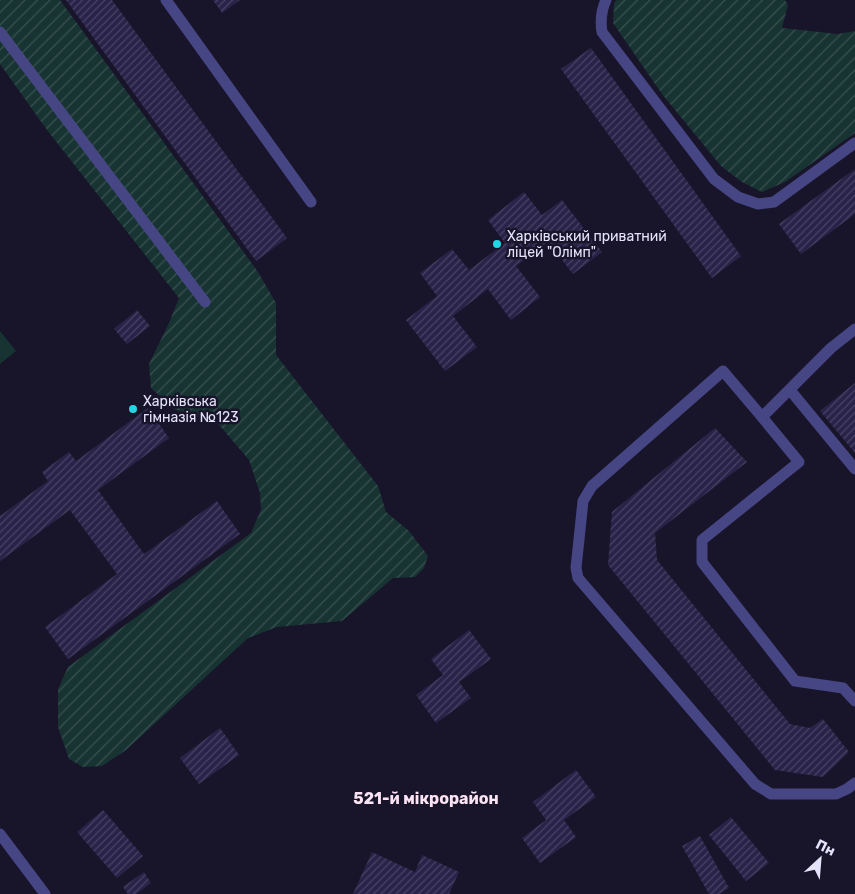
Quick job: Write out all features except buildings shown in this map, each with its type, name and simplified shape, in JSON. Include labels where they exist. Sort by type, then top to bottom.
[{"type":"lane","points":[[166,0],[311,202]]},
{"type":"lane","points":[[606,0],[600,20],[602,32],[714,179],[738,197],[758,204],[774,202],[855,143]]},
{"type":"lane","points":[[0,32],[205,302]]},
{"type":"lane","points":[[762,417],[831,348],[855,328]]},
{"type":"lane","points":[[855,701],[843,688],[795,681],[702,562],[702,540],[799,462],[724,371],[592,486],[583,501],[576,568],[578,578],[755,784],[771,794],[836,794],[846,790],[855,783]]},
{"type":"lane","points":[[790,390],[855,468]]},
{"type":"lane","points":[[0,834],[45,894]]},
{"type":"green space","points":[[0,0],[60,0],[258,272],[276,303],[276,355],[378,486],[386,512],[409,531],[428,556],[424,568],[415,577],[393,578],[342,621],[277,627],[248,638],[126,750],[102,766],[83,767],[69,759],[58,727],[58,689],[68,667],[251,533],[261,510],[260,493],[249,460],[215,420],[193,416],[174,409],[151,388],[149,364],[179,298],[47,130],[0,64]]},
{"type":"green space","points":[[617,0],[785,0],[788,5],[782,28],[838,34],[855,31],[855,133],[785,182],[762,192],[742,182],[721,166],[662,94],[613,23],[614,3]]},
{"type":"green space","points":[[0,331],[16,351],[0,364]]},
{"type":"place","name":"Харківський приватний ліцей \"Олімп\"","points":[[497,244]]},
{"type":"place","name":"Харківська гімназія №123","points":[[133,409]]},
{"type":"district","name":"521-й мікрорайон","points":[[426,798]]}]
